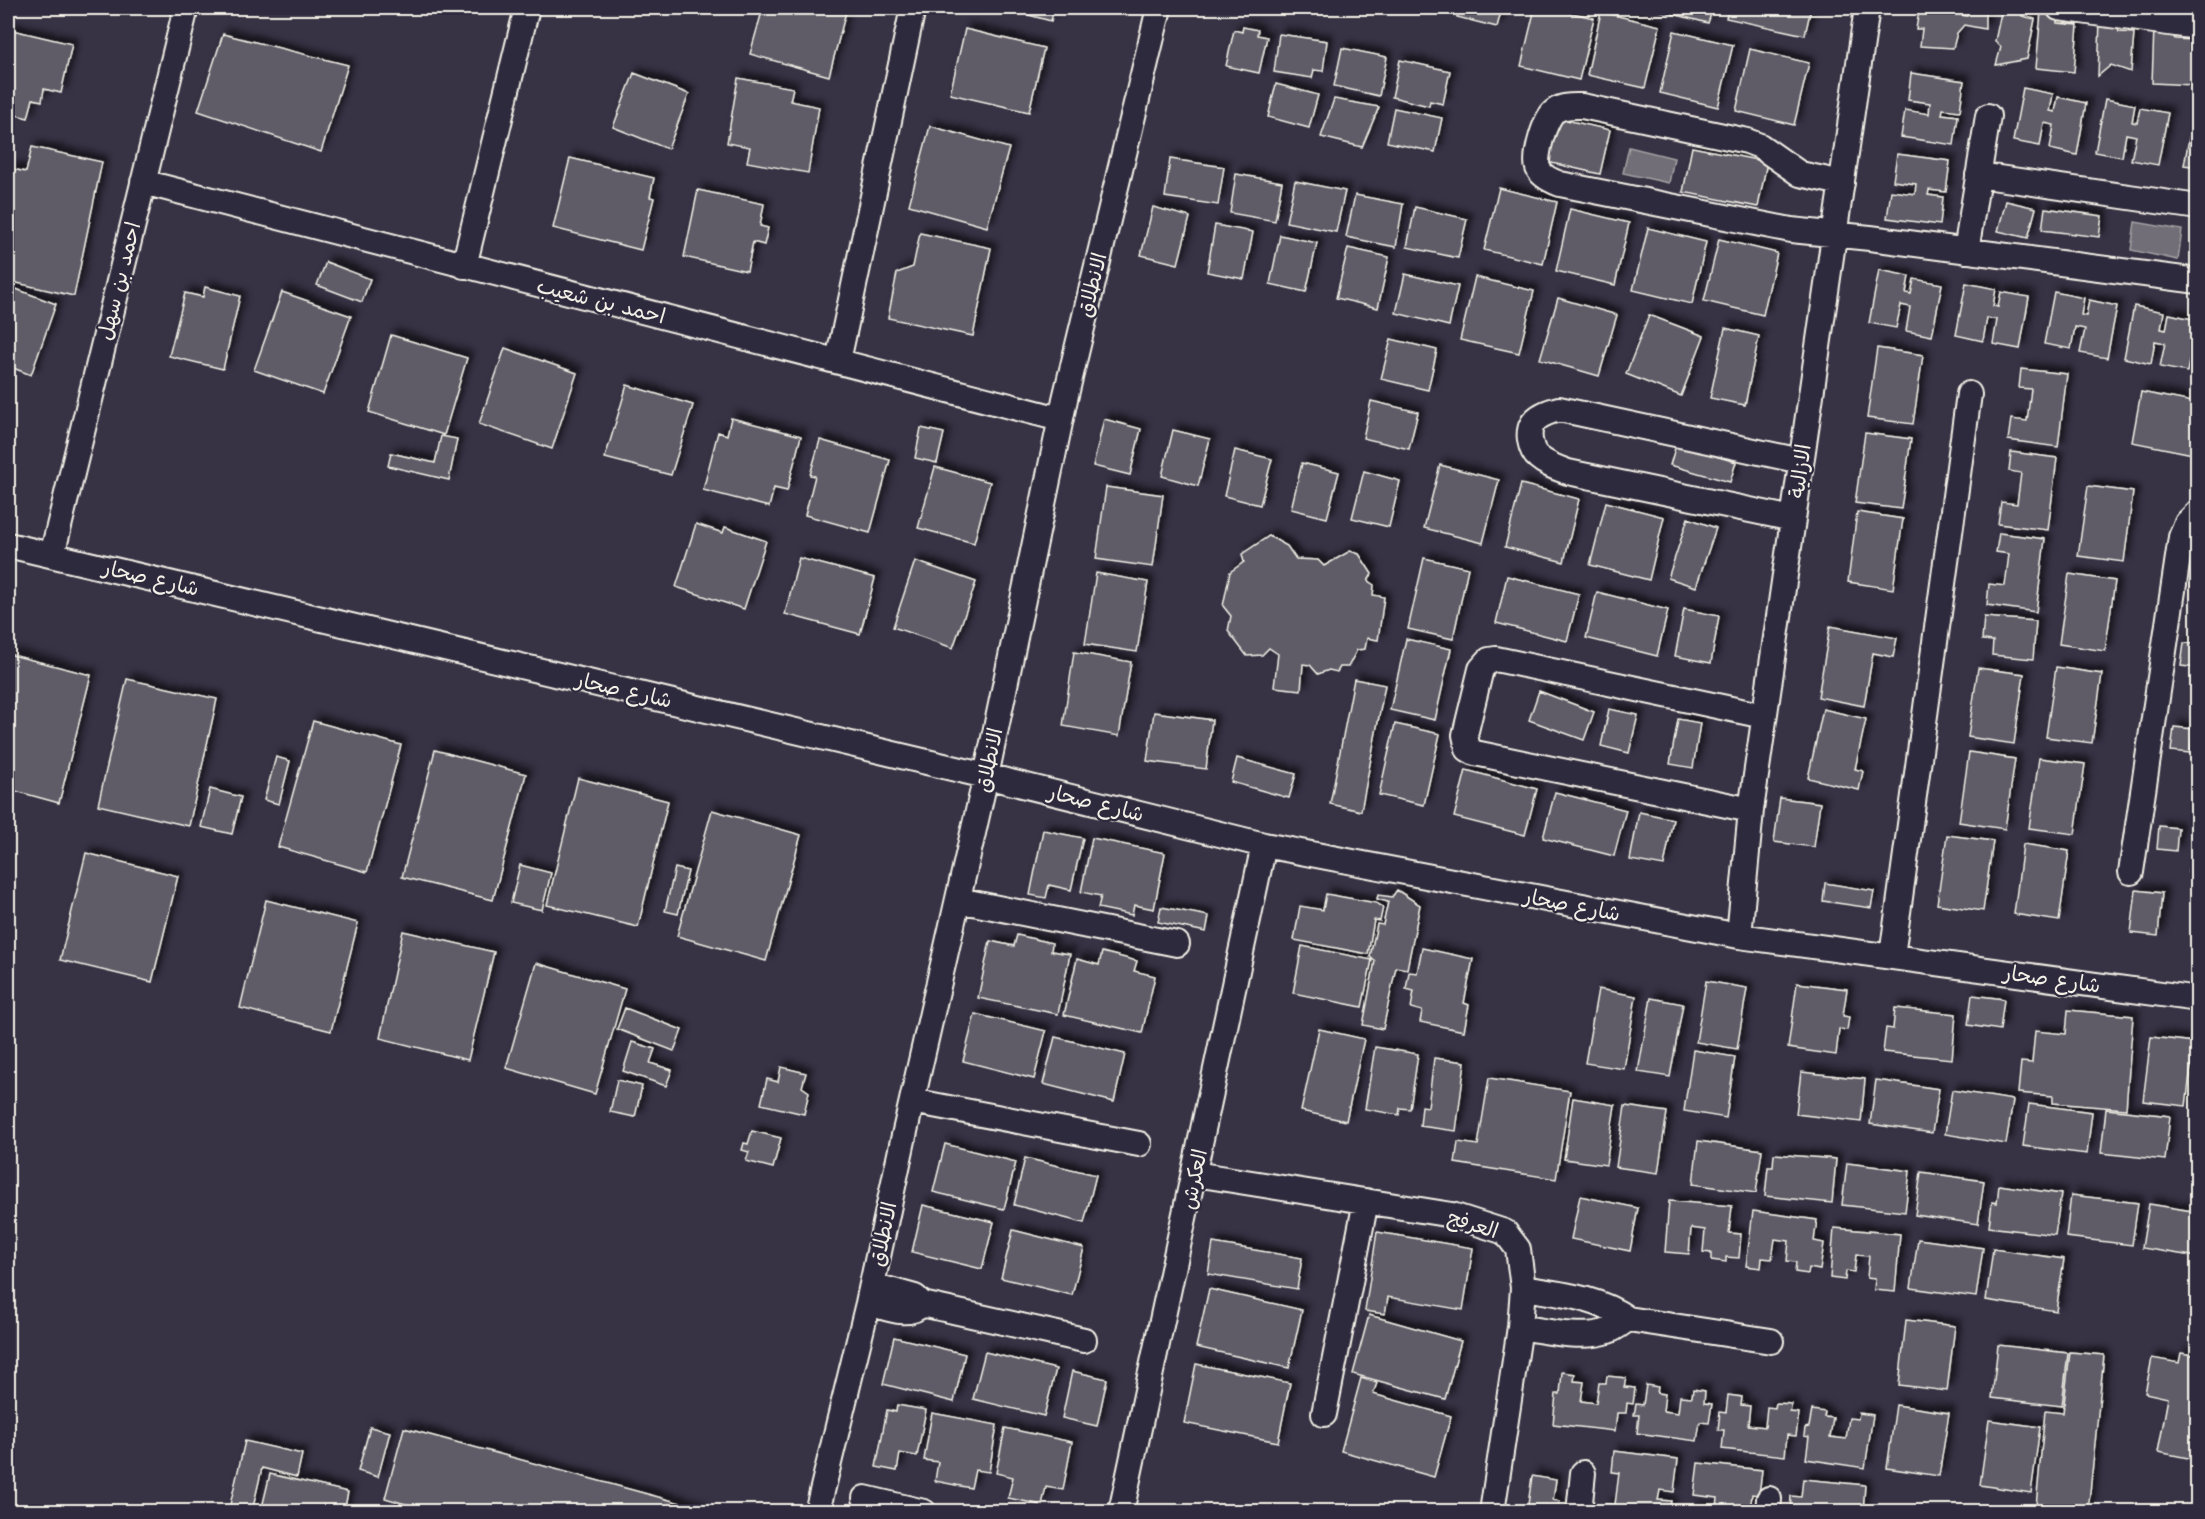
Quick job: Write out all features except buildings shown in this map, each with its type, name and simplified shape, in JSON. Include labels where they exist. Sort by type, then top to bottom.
[{"type":"street","name":"احمد بن سهل","points":[[52,555],[186,8]]},
{"type":"street","points":[[464,266],[527,8]]},
{"type":"street","points":[[838,361],[913,8]]},
{"type":"street","name":"الانطلاق","points":[[817,1512],[870,1294],[986,776],[1060,418],[1159,8]]},
{"type":"street","name":"الازالية","points":[[1739,936],[1751,810],[1867,8]]},
{"type":"street","points":[[2059,8],[2198,27]]},
{"type":"street","points":[[1842,183],[1800,174],[1760,146],[1747,141],[1582,106],[1567,106],[1553,112],[1546,122],[1537,160],[1538,168],[1544,175],[1560,184],[1791,230],[2198,281]]},
{"type":"street","points":[[1966,251],[1988,116]]},
{"type":"street","points":[[1978,175],[2198,207]]},
{"type":"street","name":"احمد بن شعيب","points":[[143,182],[1060,418]]},
{"type":"street","points":[[1892,956],[1969,394]]},
{"type":"street","points":[[1793,519],[1568,472],[1550,466],[1535,455],[1530,442],[1530,428],[1536,418],[1545,412],[1559,409],[1801,460]]},
{"type":"street","points":[[2131,872],[2181,537],[2187,523],[2198,512]]},
{"type":"street","name":"شارع صحار","points":[[8,544],[986,776],[1264,845],[1739,936],[2198,999]]},
{"type":"street","points":[[1751,810],[1475,753],[1468,749],[1465,735],[1481,669],[1489,660],[1496,659],[1764,716]]},
{"type":"street","name":"العكرش","points":[[1121,1512],[1264,845]]},
{"type":"street","points":[[958,900],[1177,944]]},
{"type":"street","points":[[912,1101],[1139,1144]]},
{"type":"street","name":"العرفج","points":[[1195,1174],[1452,1215],[1505,1232],[1518,1249],[1523,1288],[1520,1327],[1492,1512]]},
{"type":"street","points":[[1324,1414],[1365,1201]]},
{"type":"street","points":[[1523,1288],[1608,1306],[1628,1319],[1772,1341]]},
{"type":"street","points":[[870,1294],[907,1312],[922,1304],[1084,1340]]},
{"type":"street","points":[[1520,1327],[1553,1332],[1602,1333],[1611,1331],[1628,1319]]},
{"type":"street","points":[[1579,1512],[1583,1473]]},
{"type":"street","points":[[865,1498],[924,1512]]},
{"type":"shaded area","points":[[1629,147],[1674,158],[1669,183],[1623,173]]},
{"type":"shaded area","points":[[2135,222],[2182,230],[2178,260],[2131,250]]}]
